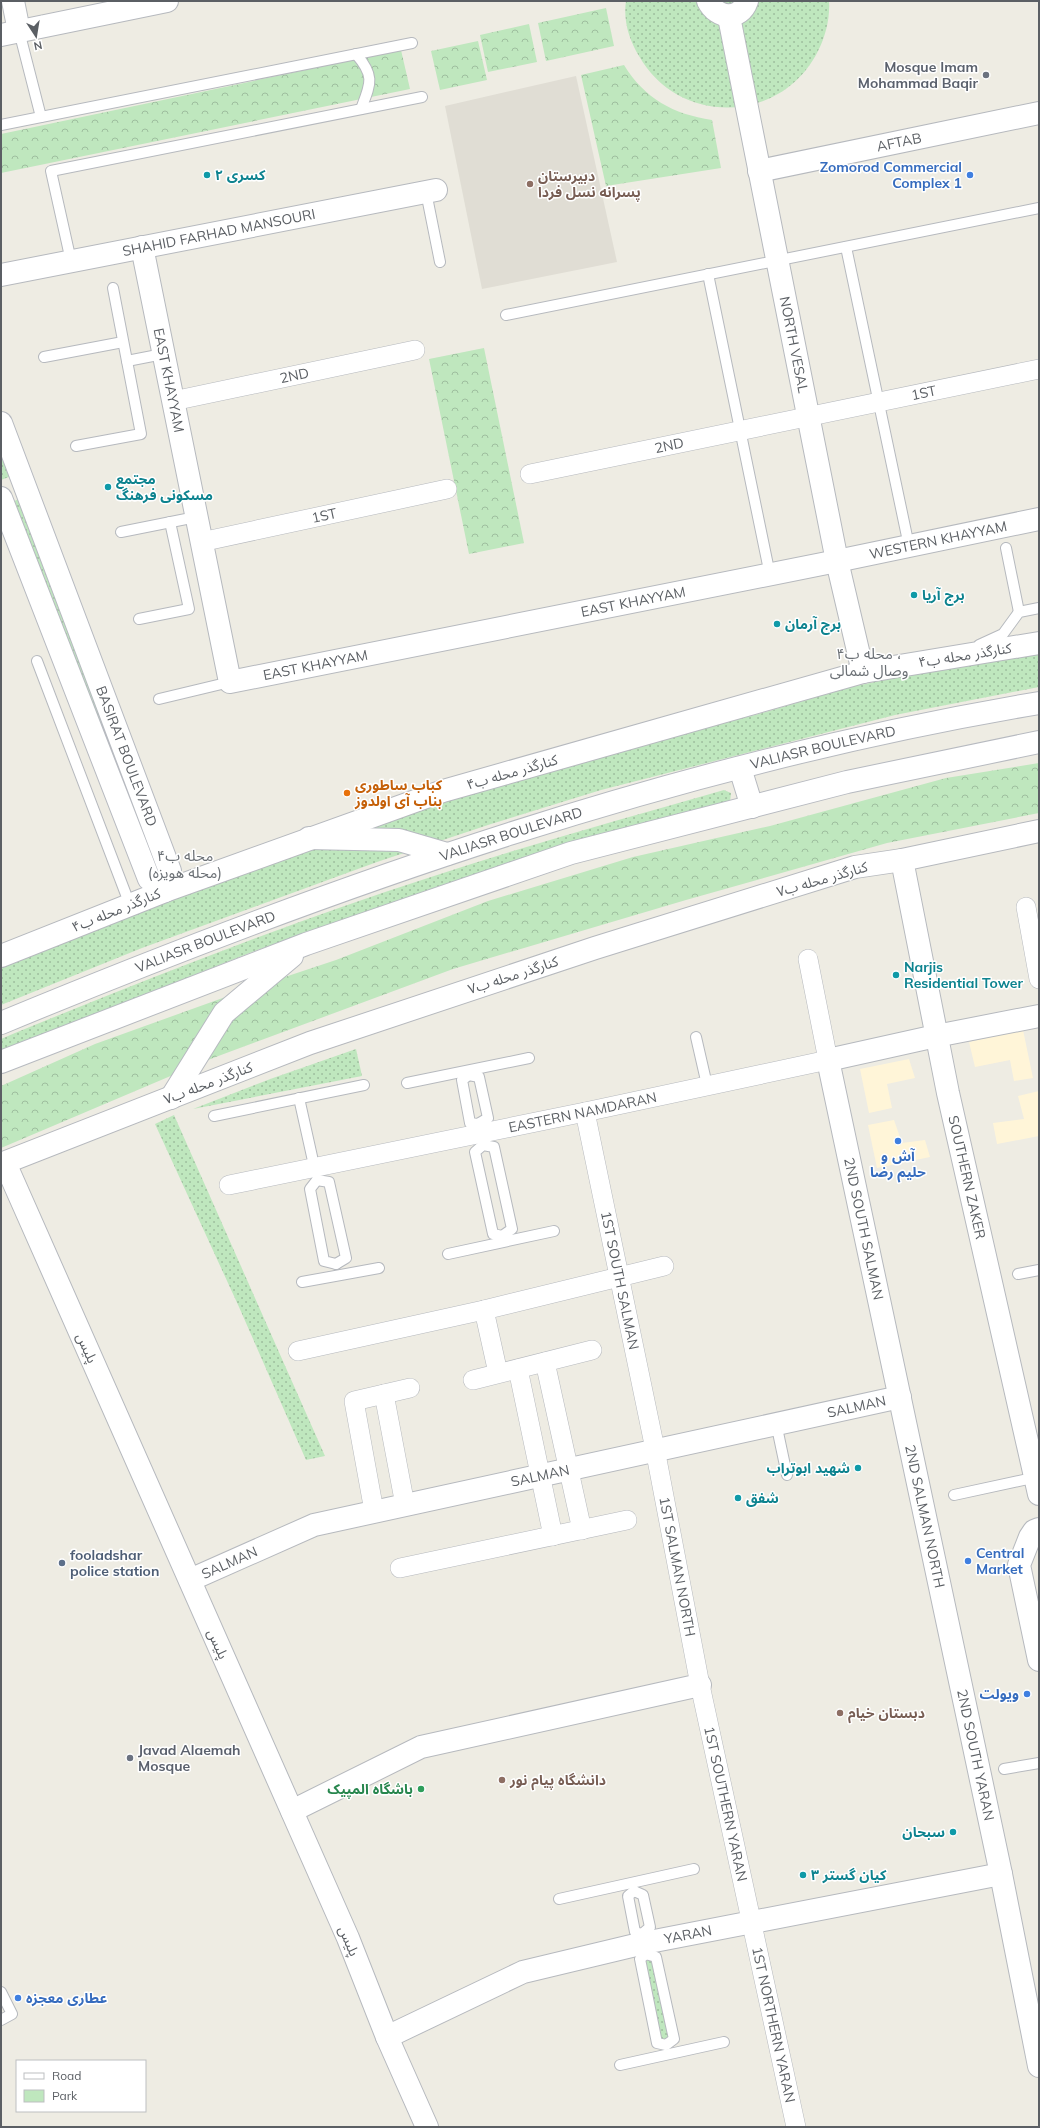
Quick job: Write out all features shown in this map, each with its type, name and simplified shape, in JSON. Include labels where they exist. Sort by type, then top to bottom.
[{"type":"street","points":[[13,1],[10,33],[167,1]]},
{"type":"street","points":[[708,1],[712,9],[720,15],[729,16],[741,12],[747,1]]},
{"type":"street","name":"NORTH VESAL","points":[[729,16],[837,561],[863,672]]},
{"type":"street","name":"AFTAB","points":[[759,171],[1039,113]]},
{"type":"street","name":"SHAHID FARHAD MANSOURI","points":[[1,275],[431,191]]},
{"type":"street","name":"EAST KHAYYAM","points":[[142,247],[230,682],[837,561]]},
{"type":"street","name":"2ND","points":[[173,401],[415,350]]},
{"type":"street","name":"1ST","points":[[809,417],[1039,369]]},
{"type":"street","name":"2ND","points":[[530,474],[809,417]]},
{"type":"street","name":"BASIRAT BOULEVARD","points":[[1,423],[22,484],[170,871],[165,891],[149,879],[1,497]]},
{"type":"street","points":[[1,497],[22,484]]},
{"type":"street","name":"1ST","points":[[201,542],[447,489]]},
{"type":"street","name":"WESTERN KHAYYAM","points":[[837,561],[1039,519]]},
{"type":"street","name":"کنارگذر محله ب۴","points":[[1,956],[165,891],[443,791],[863,672],[1039,643]]},
{"type":"street","name":"VALIASR BOULEVARD","points":[[1,1023],[152,960],[287,909],[447,854],[576,814],[740,768],[832,745],[988,712],[1039,703]]},
{"type":"street","points":[[1,1062],[306,944],[571,853],[847,782],[1039,742]]},
{"type":"street","points":[[740,768],[752,807]]},
{"type":"street","name":"کنارگذر محله ب۷","points":[[3,1164],[310,1043],[595,948],[856,867],[902,860],[1039,831]]},
{"type":"street","points":[[309,838],[399,840],[447,854]]},
{"type":"street","name":"SOUTHERN ZAKER","points":[[902,860],[936,1036],[1038,1483]]},
{"type":"street","points":[[1026,907],[1039,979]]},
{"type":"street","points":[[171,1098],[224,1013],[306,944]]},
{"type":"street","points":[[808,959],[828,1060]]},
{"type":"street","name":"EASTERN NAMDARAN","points":[[229,1184],[316,1174],[480,1134],[936,1036],[1039,1016]]},
{"type":"street","name":"2ND SOUTH SALMAN","points":[[828,1060],[900,1397]]},
{"type":"street","name":"1ST SOUTH SALMAN","points":[[585,1112],[655,1449]]},
{"type":"street","name":"پلیس","points":[[3,1164],[190,1580],[348,1938],[387,2037],[427,2127]]},
{"type":"street","points":[[298,1351],[484,1310],[664,1266]]},
{"type":"street","points":[[484,1310],[498,1373]]},
{"type":"street","points":[[473,1380],[498,1373],[518,1370],[592,1350]]},
{"type":"street","points":[[545,1362],[582,1530]]},
{"type":"street","points":[[518,1370],[553,1536]]},
{"type":"street","points":[[374,1511],[354,1401],[410,1388]]},
{"type":"street","points":[[384,1394],[405,1504]]},
{"type":"street","name":"SALMAN","points":[[190,1580],[314,1525],[655,1449],[900,1397]]},
{"type":"street","name":"2ND SALMAN NORTH","points":[[900,1397],[950,1636]]},
{"type":"street","name":"1ST SALMAN NORTH","points":[[655,1449],[700,1685]]},
{"type":"street","points":[[400,1568],[627,1520]]},
{"type":"street","points":[[1039,1529],[1034,1531],[1030,1537],[1018,1565],[1039,1660]]},
{"type":"street","name":"2ND SOUTH YARAN","points":[[950,1636],[1001,1874],[1039,2066]]},
{"type":"street","points":[[292,1811],[421,1747],[700,1685]]},
{"type":"street","name":"1ST SOUTHERN YARAN","points":[[700,1685],[752,1923]]},
{"type":"street","name":"YARAN","points":[[387,2037],[523,1972],[644,1944],[1001,1874]]},
{"type":"street","name":"1ST NORTHERN YARAN","points":[[752,1923],[796,2127]]},
{"type":"lane","points":[[10,33],[41,117]]},
{"type":"lane","points":[[1,125],[412,42]]},
{"type":"lane","points":[[356,54],[367,67],[370,85],[362,109]]},
{"type":"lane","points":[[71,261],[51,171],[422,97]]},
{"type":"lane","points":[[431,191],[440,262]]},
{"type":"lane","points":[[506,315],[1039,208]]},
{"type":"lane","points":[[846,247],[909,546]]},
{"type":"lane","points":[[708,274],[770,575]]},
{"type":"lane","points":[[76,446],[141,434],[113,288]]},
{"type":"lane","points":[[44,357],[123,342]]},
{"type":"lane","points":[[127,361],[164,354]]},
{"type":"lane","points":[[121,532],[196,517]]},
{"type":"lane","points":[[139,619],[189,609],[170,522]]},
{"type":"lane","points":[[1006,548],[1019,612]]},
{"type":"lane","points":[[956,657],[1003,634],[1019,612],[1039,608]]},
{"type":"lane","points":[[37,661],[130,905]]},
{"type":"lane","points":[[159,699],[230,682]]},
{"type":"lane","points":[[696,1038],[707,1086]]},
{"type":"lane","points":[[407,1083],[468,1073],[529,1058]]},
{"type":"lane","points":[[468,1073],[479,1077],[488,1118],[480,1134],[474,1152],[492,1234],[503,1239]]},
{"type":"lane","points":[[468,1073],[462,1080],[470,1123],[494,1148],[512,1230],[503,1239]]},
{"type":"lane","points":[[214,1116],[364,1085]]},
{"type":"lane","points":[[299,1098],[316,1174],[310,1189],[324,1261],[336,1264],[346,1258],[330,1182],[316,1174]]},
{"type":"lane","points":[[448,1254],[503,1239],[554,1231]]},
{"type":"lane","points":[[336,1264],[339,1276]]},
{"type":"lane","points":[[302,1282],[379,1268]]},
{"type":"lane","points":[[1018,1274],[1039,1270]]},
{"type":"lane","points":[[776,1423],[787,1475]]},
{"type":"lane","points":[[954,1495],[1038,1483]]},
{"type":"lane","points":[[1004,1769],[1039,1763]]},
{"type":"lane","points":[[560,1899],[633,1887],[694,1869]]},
{"type":"lane","points":[[633,1887],[643,1894],[650,1927],[640,1960],[657,2043],[667,2049]]},
{"type":"lane","points":[[633,1887],[628,1896],[634,1932],[656,1957],[673,2031],[674,2038],[667,2049]]},
{"type":"lane","points":[[1,1992],[12,2014],[1,2020]]},
{"type":"lane","points":[[620,2064],[667,2049],[724,2042]]},
{"type":"shaded area","name":"دبیرستان پسرانه نسل فردا","points":[[576,76],[617,262],[482,289],[445,106]]},
{"type":"shaded area","points":[[1023,1030],[1033,1078],[1014,1081],[1010,1060],[975,1067],[969,1042]]},
{"type":"shaded area","points":[[909,1059],[915,1078],[887,1084],[892,1108],[869,1113],[860,1069]]},
{"type":"shaded area","points":[[1039,1091],[1039,1136],[997,1144],[993,1123],[1024,1119],[1018,1096]]},
{"type":"shaded area","points":[[894,1120],[902,1143],[925,1140],[930,1157],[877,1168],[868,1125]]},
{"type":"green space","points":[[626,1],[829,1],[829,14],[821,45],[802,75],[780,93],[756,103],[730,108],[704,105],[679,95],[657,79],[639,56],[632,43],[626,23]]},
{"type":"green space","points":[[606,8],[614,46],[546,61],[538,23]]},
{"type":"green space","points":[[529,24],[537,62],[488,72],[480,35]]},
{"type":"green space","points":[[478,41],[487,80],[440,90],[431,51]]},
{"type":"green space","points":[[401,50],[410,89],[1,173],[1,134]]},
{"type":"green space","points":[[624,65],[641,87],[661,103],[685,114],[712,120],[721,168],[606,186],[581,75]]},
{"type":"green space","points":[[484,348],[524,543],[469,554],[429,359]]},
{"type":"green space","points":[[1,441],[14,475],[1,480]]},
{"type":"green space","points":[[22,497],[163,869],[152,873],[9,504]]},
{"type":"green space","points":[[1039,653],[1039,687],[895,715],[601,790],[491,824],[377,862],[142,948],[1,1005],[1,966],[55,943],[414,809],[649,741],[755,715],[851,687],[913,674]]},
{"type":"green space","points":[[1039,763],[1039,813],[887,843],[686,900],[453,969],[213,1058],[1,1148],[1,1086],[95,1044],[231,995],[336,960],[488,901],[633,857],[770,826],[946,778]]},
{"type":"green space","points":[[724,790],[731,793],[730,802],[320,928],[252,952],[1,1052],[1,1039],[170,971],[326,912],[467,865]]},
{"type":"green space","points":[[356,1049],[362,1076],[193,1109],[273,1078]]},
{"type":"green space","points":[[174,1115],[325,1456],[306,1460],[239,1307],[155,1124]]},
{"type":"green space","points":[[645,1958],[654,1958],[670,2036],[667,2039],[660,2039],[643,1961]]},
{"type":"place","name":"Mosque Imam Mohammad Baqir","points":[[986,75]]},
{"type":"place","name":"کسری ۲","points":[[207,175]]},
{"type":"place","name":"Zomorod Commercial Complex 1","points":[[970,175]]},
{"type":"place","name":"دبیرستان پسرانه نسل فردا","points":[[530,184]]},
{"type":"place","name":"مجتمع مسکونی فرهنگ","points":[[108,487]]},
{"type":"place","name":"برج آریا","points":[[914,595]]},
{"type":"place","name":"برج آرمان","points":[[777,624]]},
{"type":"place","name":"کباب ساطوری بناب آی اولدوز","points":[[347,793]]},
{"type":"place","name":"Narjis Residential Tower","points":[[896,975]]},
{"type":"place","name":"آش و حلیم رضا","points":[[898,1141]]},
{"type":"place","name":"شهید ابوتراب","points":[[858,1468]]},
{"type":"place","name":"شفق","points":[[738,1498]]},
{"type":"place","name":"Central Market","points":[[968,1561]]},
{"type":"place","name":"fooladshar police station","points":[[62,1563]]},
{"type":"place","name":"ویولت","points":[[1027,1694]]},
{"type":"place","name":"دبستان خیام","points":[[840,1713]]},
{"type":"place","name":"Javad Alaemah Mosque","points":[[130,1758]]},
{"type":"place","name":"دانشگاه پیام نور","points":[[502,1780]]},
{"type":"place","name":"باشگاه المپیک","points":[[421,1789]]},
{"type":"place","name":"سبحان","points":[[953,1832]]},
{"type":"place","name":"کیان گستر ۳","points":[[803,1875]]},
{"type":"place","name":"عطاری معجزه","points":[[18,1998]]},
{"type":"district","name":"محله ب۴ ، وصال شمالی","points":[[869,662]]},
{"type":"district","name":"محله ب۴ (محله هویزه)","points":[[185,864]]}]
